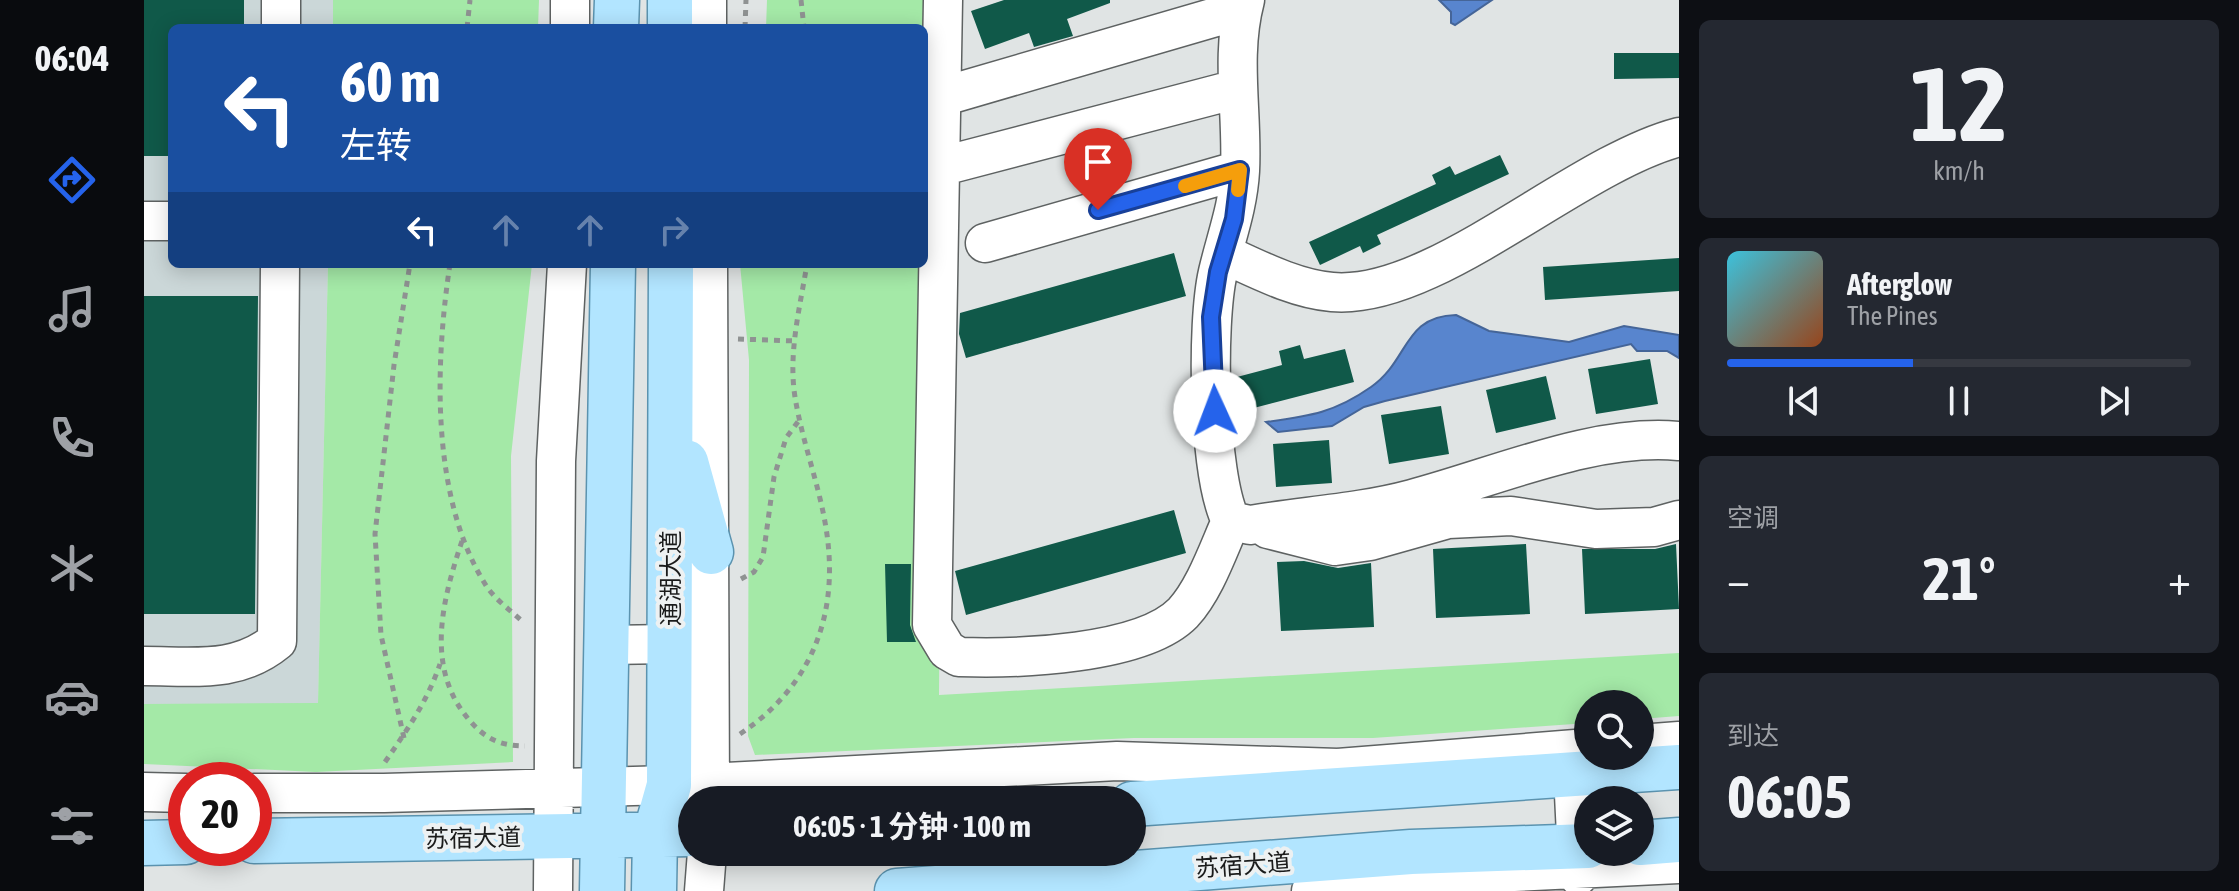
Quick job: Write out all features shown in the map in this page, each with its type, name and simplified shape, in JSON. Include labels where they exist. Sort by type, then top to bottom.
[{"type":"main road","points":[[616,24],[617,0]]},
{"type":"main road","points":[[670,0],[670,24]]},
{"type":"main road","points":[[602,891],[613,268]]},
{"type":"main road","name":"通湖大道","points":[[671,268],[670,644],[696,786]]},
{"type":"main road","points":[[672,413],[723,567]]},
{"type":"main road","points":[[1146,803],[1574,762]]},
{"type":"main road","points":[[1654,765],[1679,767]]},
{"type":"main road","name":"通湖大道","points":[[654,891],[674,834]]},
{"type":"main road","name":"苏宿大道","points":[[272,841],[674,834]]},
{"type":"main road","points":[[1654,842],[1679,840]]},
{"type":"main road","points":[[144,843],[168,842]]},
{"type":"main road","name":"苏宿大道","points":[[897,891],[1411,852],[1574,864]]},
{"type":"street","points":[[281,0],[281,24]]},
{"type":"street","points":[[570,0],[570,24]]},
{"type":"street","points":[[707,0],[707,24]]},
{"type":"street","points":[[943,0],[932,625],[947,650],[959,657],[1049,653],[1126,641],[1153,632],[1183,613],[1240,523],[1408,500],[1600,446],[1654,439],[1679,441]]},
{"type":"street","points":[[941,97],[1244,4]]},
{"type":"street","points":[[1244,4],[1238,26],[1240,170],[1234,219],[1211,317],[1216,443],[1224,506],[1240,523],[1335,546],[1370,541],[1448,519],[1511,516],[1596,529],[1654,527],[1679,520]]},
{"type":"street","points":[[939,167],[1237,89]]},
{"type":"street","points":[[1224,254],[1304,286],[1334,292],[1383,287],[1440,263],[1592,174],[1651,144],[1679,137]]},
{"type":"street","points":[[985,243],[1240,170]]},
{"type":"street","points":[[144,221],[168,221]]},
{"type":"street","points":[[144,666],[236,665],[259,656],[277,641],[280,268]]},
{"type":"street","points":[[553,891],[556,461],[567,268]]},
{"type":"street","points":[[697,786],[723,567],[708,268]]},
{"type":"street","points":[[607,645],[670,644]]},
{"type":"street","points":[[1654,743],[1679,741]]},
{"type":"street","points":[[742,786],[1117,761],[1338,768],[1574,761]]},
{"type":"street","points":[[272,793],[678,789]]},
{"type":"street","points":[[144,792],[168,793]]},
{"type":"street","points":[[1654,864],[1679,864]]},
{"type":"street","points":[[1311,891],[1574,865]]},
{"type":"street","points":[[704,891],[706,866]]},
{"type":"path","points":[[467,24],[470,0]]},
{"type":"path","points":[[745,24],[746,0]]},
{"type":"path","points":[[801,0],[804,24]]},
{"type":"path","points":[[404,738],[381,635],[375,534],[394,365],[409,268]]},
{"type":"path","points":[[450,268],[440,351],[443,444],[462,541],[488,589],[526,624]]},
{"type":"path","points":[[733,737],[771,709],[807,669],[823,618],[829,576],[826,529],[800,419],[793,372],[806,268]]},
{"type":"path","points":[[725,339],[796,341]]},
{"type":"path","points":[[723,567],[754,572],[761,563],[774,477],[786,438],[800,419]]},
{"type":"path","points":[[375,793],[386,760],[404,738],[429,696],[441,662],[443,609],[462,541]]},
{"type":"path","points":[[441,662],[451,695],[480,733],[499,743],[526,746]]},
{"type":"shaded area","points":[[144,0],[333,0],[333,24],[168,24],[168,268],[328,268],[318,704],[144,704]]},
{"type":"green space","points":[[333,0],[539,0],[538,24],[333,24]]},
{"type":"green space","points":[[767,0],[944,0],[939,695],[1679,653],[1679,716],[1654,718],[1654,690],[1574,690],[1574,724],[1373,738],[1134,738],[755,755],[748,736],[749,360],[740,268],[928,268],[928,24],[766,24]]},
{"type":"green space","points":[[328,268],[532,268],[511,456],[513,762],[316,772],[272,770],[272,762],[144,764],[144,704],[318,703]]},
{"type":"water","points":[[1439,0],[1492,0],[1455,25],[1451,23],[1451,12]]},
{"type":"water","points":[[1456,315],[1489,331],[1569,342],[1624,326],[1679,335],[1679,358],[1667,351],[1637,351],[1631,344],[1385,401],[1364,407],[1332,426],[1278,432],[1266,422],[1321,412],[1358,396],[1393,365],[1416,331],[1439,317]]},
{"type":"building","points":[[144,0],[244,0],[244,24],[168,24],[168,156],[144,156]]},
{"type":"building","points":[[1004,0],[1110,0],[1110,3],[1067,19],[1073,36],[1034,47],[1029,33],[985,49],[971,11]]},
{"type":"building","points":[[1614,53],[1679,53],[1679,78],[1614,79]]},
{"type":"building","points":[[1500,155],[1509,174],[1377,235],[1381,244],[1363,253],[1360,246],[1320,265],[1309,242],[1436,184],[1432,175],[1450,166],[1455,175]]},
{"type":"building","points":[[1174,253],[1186,296],[966,358],[959,334],[960,313]]},
{"type":"building","points":[[1679,258],[1679,291],[1545,300],[1543,267]]},
{"type":"building","points":[[144,296],[258,296],[255,614],[144,614]]},
{"type":"building","points":[[1300,345],[1304,359],[1345,349],[1354,382],[1246,410],[1237,377],[1282,365],[1279,351]]},
{"type":"building","points":[[1650,359],[1658,404],[1596,414],[1588,369]]},
{"type":"building","points":[[1546,376],[1556,419],[1496,433],[1486,390]]},
{"type":"building","points":[[1441,406],[1449,454],[1389,464],[1381,415]]},
{"type":"building","points":[[1329,440],[1332,483],[1276,487],[1273,444]]},
{"type":"building","points":[[1174,510],[1186,553],[966,615],[955,571]]},
{"type":"building","points":[[1526,544],[1530,614],[1436,618],[1433,549]]},
{"type":"building","points":[[1676,544],[1679,609],[1585,614],[1582,549],[1655,549]]},
{"type":"building","points":[[1304,561],[1338,568],[1371,563],[1374,627],[1281,631],[1277,562]]},
{"type":"building","points":[[885,564],[911,564],[910,625],[916,642],[887,642]]},
{"type":"slow traffic","points":[[1185,186],[1240,170],[1238,190]]},
{"type":"route","points":[[1098,210],[1240,170],[1234,219],[1218,272],[1211,317],[1215,411]]}]
